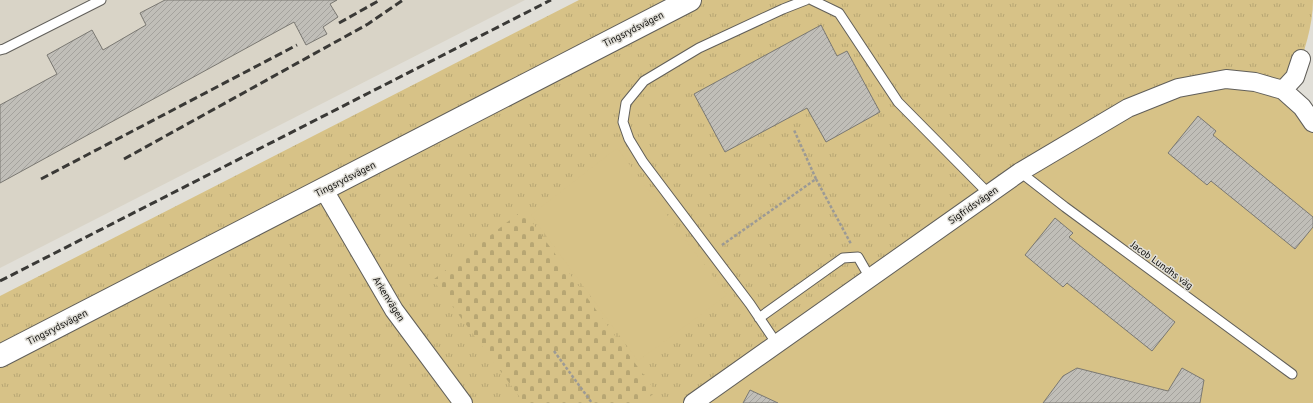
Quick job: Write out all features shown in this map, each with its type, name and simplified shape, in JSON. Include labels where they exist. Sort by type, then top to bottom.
[{"type":"street","name":"Tingsrydsvägen","points":[[0,356],[690,0]]},
{"type":"street","points":[[1301,59],[1295,76],[1283,90],[1302,107],[1313,123]]},
{"type":"street","name":"Sigfridsvägen","points":[[693,403],[1020,172],[1128,108],[1178,88],[1226,80],[1255,82],[1283,90]]},
{"type":"street","name":"Arkenvägen","points":[[324,190],[394,310],[463,403]]},
{"type":"lane","points":[[0,50],[101,0]]},
{"type":"lane","points":[[777,344],[643,162],[629,139],[623,122],[626,103],[644,81],[699,48],[783,9],[806,0]]},
{"type":"lane","points":[[812,0],[839,13],[898,102],[989,194]]},
{"type":"lane","name":"Jacob Lundhs väg","points":[[1020,172],[1065,207],[1292,374]]},
{"type":"lane","points":[[759,318],[843,258],[858,257],[870,278]]},
{"type":"path","points":[[794,130],[816,179],[858,257]]},
{"type":"path","points":[[710,254],[816,179]]},
{"type":"path","points":[[554,351],[592,403]]},
{"type":"shaded area","points":[[0,0],[525,0],[0,268]]},
{"type":"green space","points":[[579,0],[1313,0],[1313,10],[1305,49],[1295,77],[693,403],[0,403],[0,296]]},
{"type":"green space","points":[[1226,79],[1283,90],[1313,123],[1313,403],[693,403],[1128,108]]},
{"type":"green space","points":[[617,148],[727,295],[638,361],[531,215]]},
{"type":"green space","points":[[523,210],[656,392],[641,403],[524,403],[433,280]]},
{"type":"building","points":[[165,0],[337,0],[330,4],[338,17],[323,27],[327,34],[306,45],[294,22],[0,183],[0,105],[57,74],[47,55],[92,30],[103,50],[146,25],[140,13]]},
{"type":"building","points":[[821,25],[837,56],[847,51],[880,112],[826,142],[807,108],[725,152],[694,94]]},
{"type":"building","points":[[1198,116],[1216,131],[1213,135],[1313,217],[1313,227],[1295,249],[1211,181],[1207,185],[1168,153]]},
{"type":"building","points":[[1055,218],[1073,233],[1069,237],[1175,322],[1152,351],[1067,283],[1063,287],[1025,255]]},
{"type":"building","points":[[1077,368],[1168,391],[1182,368],[1204,380],[1200,403],[1043,403],[1063,376]]},
{"type":"building","points":[[750,390],[778,403],[743,403]]},
{"type":"railway","points":[[339,23],[380,0]]},
{"type":"railway","points":[[124,159],[368,24],[403,0]]},
{"type":"railway","points":[[0,281],[551,0]]},
{"type":"railway","points":[[41,179],[297,45]]}]
